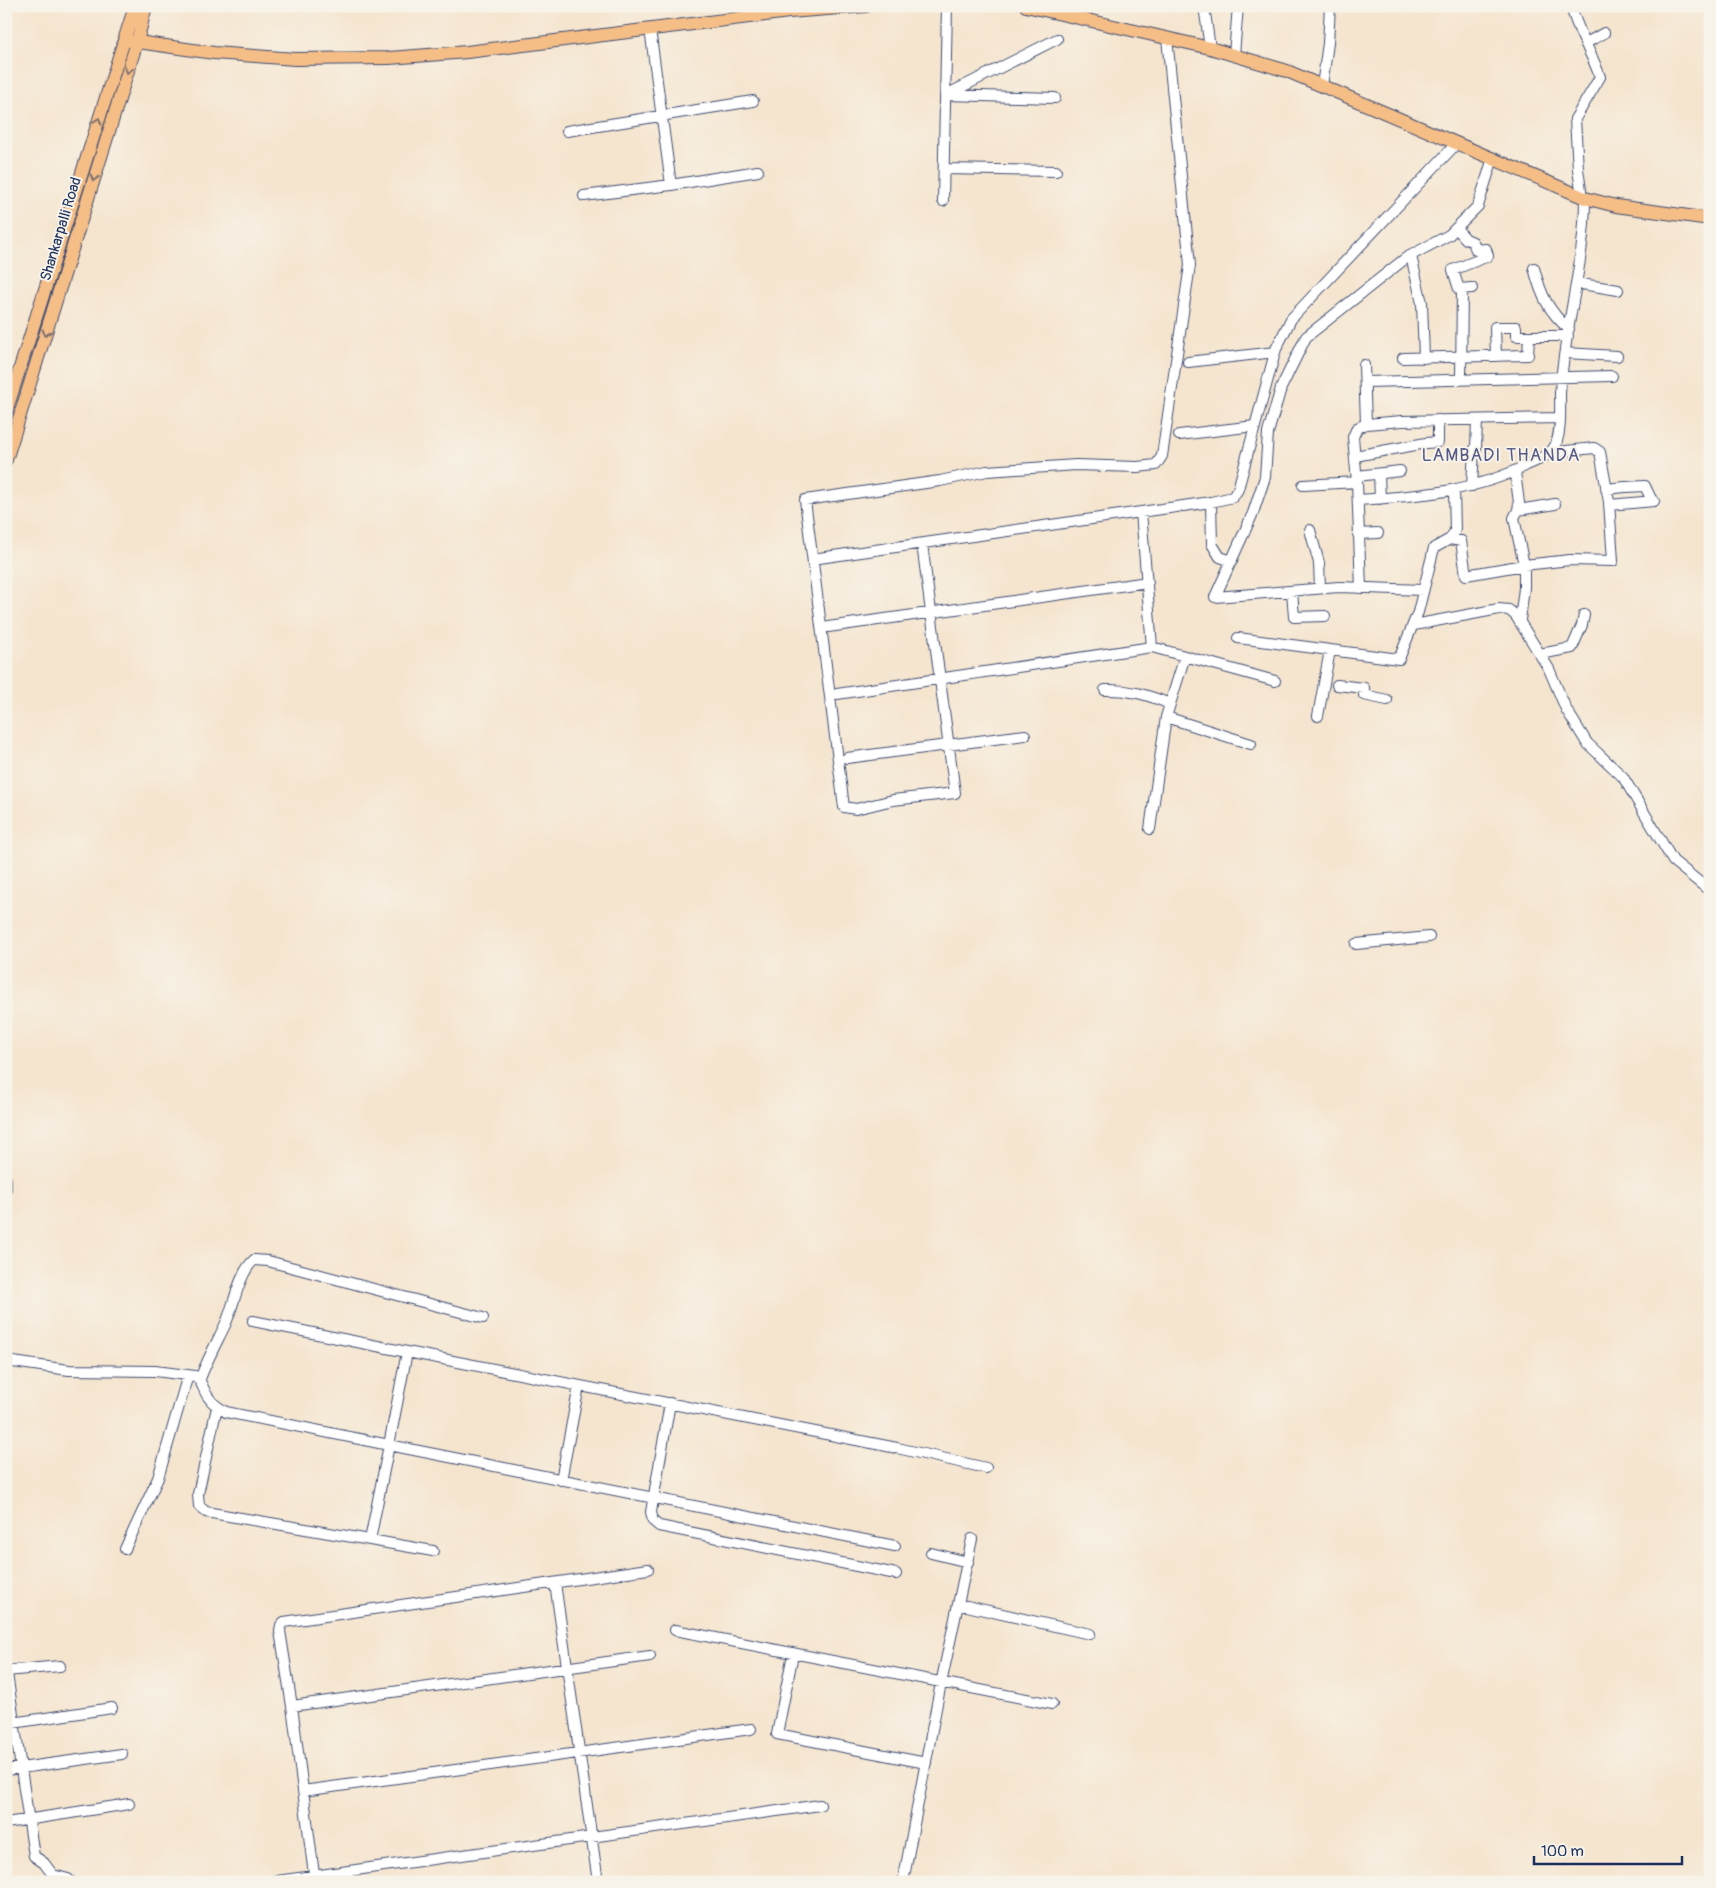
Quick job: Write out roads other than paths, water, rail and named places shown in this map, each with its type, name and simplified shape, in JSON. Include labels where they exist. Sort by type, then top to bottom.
[{"type":"main road","name":"Shankarpalli Road","points":[[6,460],[130,41],[135,6]]},
{"type":"main road","name":"Shankarpalli Road","points":[[6,412],[130,41],[146,6]]},
{"type":"main road","points":[[130,41],[214,52],[296,59],[389,58],[467,52],[526,43],[789,12],[866,6]]},
{"type":"main road","points":[[1026,6],[1210,48],[1287,71],[1584,197],[1616,206],[1710,219]]},
{"type":"street","points":[[943,201],[947,6]]},
{"type":"street","points":[[1204,6],[1210,48]]},
{"type":"street","points":[[1234,55],[1238,6]]},
{"type":"street","points":[[1322,86],[1328,43],[1330,6]]},
{"type":"street","points":[[1358,500],[1454,490],[1472,486],[1515,472],[1542,458],[1553,449],[1558,435],[1565,353],[1583,235],[1584,197],[1578,169],[1575,119],[1600,77],[1570,6]]},
{"type":"street","points":[[650,29],[671,185]]},
{"type":"street","points":[[1586,43],[1604,33]]},
{"type":"street","points":[[922,544],[955,793],[893,800],[856,809],[844,807],[804,500],[940,481],[987,471],[1076,465],[1137,467],[1156,465],[1162,456],[1190,265],[1167,38]]},
{"type":"street","points":[[946,95],[1057,39]]},
{"type":"street","points":[[946,95],[1055,98]]},
{"type":"street","points":[[567,131],[752,101]]},
{"type":"street","points":[[819,558],[1211,502],[1233,497],[1238,489],[1275,352],[1291,319],[1457,143]]},
{"type":"street","points":[[1423,590],[1320,588],[1215,597],[1254,513],[1265,477],[1268,433],[1281,388],[1306,337],[1411,256],[1449,235],[1478,206],[1493,158]]},
{"type":"street","points":[[944,169],[1056,171]]},
{"type":"street","points":[[584,196],[758,171]]},
{"type":"street","points":[[1456,228],[1466,239],[1473,242],[1476,250],[1486,248],[1488,256],[1453,270],[1459,289],[1467,288],[1461,378]]},
{"type":"street","points":[[1411,256],[1422,303],[1424,358]]},
{"type":"street","points":[[1534,268],[1538,285],[1546,303],[1568,332]]},
{"type":"street","points":[[1576,283],[1618,290]]},
{"type":"street","points":[[1496,356],[1495,327],[1516,327],[1516,336],[1568,332]]},
{"type":"street","points":[[1403,358],[1528,355],[1529,336]]},
{"type":"street","points":[[1188,362],[1275,352]]},
{"type":"street","points":[[1565,353],[1617,356]]},
{"type":"street","points":[[1364,365],[1366,424]]},
{"type":"street","points":[[1366,382],[1530,376],[1562,378],[1612,376]]},
{"type":"street","points":[[1361,588],[1354,432],[1360,425],[1402,420],[1559,418]]},
{"type":"street","points":[[1355,456],[1438,442],[1438,420]]},
{"type":"street","points":[[1472,486],[1477,420]]},
{"type":"street","points":[[1179,435],[1255,426]]},
{"type":"street","points":[[1450,538],[1462,541],[1466,575],[1524,565],[1570,560],[1613,561],[1609,505],[1600,452],[1594,448],[1557,452],[1553,449]]},
{"type":"street","points":[[1303,485],[1357,479],[1400,471]]},
{"type":"street","points":[[1515,472],[1519,503],[1514,518],[1524,565],[1524,588],[1520,620]]},
{"type":"street","points":[[1379,474],[1380,499]]},
{"type":"street","points":[[1606,490],[1625,486],[1645,486],[1653,501],[1609,505]]},
{"type":"street","points":[[1238,638],[1399,659],[1414,625],[1434,548],[1450,538],[1455,531],[1454,490]]},
{"type":"street","points":[[1211,502],[1212,544],[1220,557],[1232,561]]},
{"type":"street","points":[[1518,510],[1555,504]]},
{"type":"street","points":[[1141,512],[1152,646]]},
{"type":"street","points":[[1310,530],[1319,562],[1320,588]]},
{"type":"street","points":[[1358,534],[1378,533]]},
{"type":"street","points":[[828,627],[1148,582]]},
{"type":"street","points":[[1292,590],[1294,618],[1325,616]]},
{"type":"street","points":[[1414,625],[1499,609],[1509,610],[1520,620],[1540,654],[1566,709],[1587,743],[1623,777],[1673,861],[1710,891]]},
{"type":"street","points":[[1540,654],[1572,648],[1582,625],[1584,615]]},
{"type":"street","points":[[837,694],[1152,646],[1275,681]]},
{"type":"street","points":[[1318,716],[1330,650]]},
{"type":"street","points":[[1150,829],[1166,717],[1185,656]]},
{"type":"street","points":[[1337,685],[1364,688],[1364,695],[1387,700]]},
{"type":"street","points":[[1105,690],[1144,693],[1170,704]]},
{"type":"street","points":[[1166,717],[1250,744]]},
{"type":"street","points":[[846,758],[1025,735]]},
{"type":"street","points":[[1356,944],[1429,938]]},
{"type":"street","points":[[6,1180],[6,1189]]},
{"type":"street","points":[[200,1379],[226,1322],[243,1274],[254,1260],[268,1261],[483,1318]]},
{"type":"street","points":[[253,1321],[898,1448],[986,1468]]},
{"type":"street","points":[[370,1540],[407,1352]]},
{"type":"street","points":[[6,1361],[68,1370],[155,1371],[188,1375],[200,1379],[209,1398],[217,1407],[226,1412],[895,1546]]},
{"type":"street","points":[[125,1549],[158,1478],[188,1375]]},
{"type":"street","points":[[561,1480],[579,1386]]},
{"type":"street","points":[[670,1404],[651,1517],[659,1526],[896,1574]]},
{"type":"street","points":[[217,1407],[198,1494],[199,1506],[206,1512],[433,1551]]},
{"type":"street","points":[[903,1882],[941,1684],[972,1539]]},
{"type":"street","points":[[930,1553],[968,1562]]},
{"type":"street","points":[[315,1879],[280,1631],[281,1625],[287,1620],[648,1569]]},
{"type":"street","points":[[555,1582],[598,1882]]},
{"type":"street","points":[[958,1604],[1090,1634]]},
{"type":"street","points":[[675,1630],[941,1684],[1052,1704]]},
{"type":"street","points":[[793,1654],[777,1734],[926,1763]]},
{"type":"street","points":[[292,1706],[650,1656]]},
{"type":"street","points":[[60,1666],[6,1669],[10,1723],[20,1768],[34,1856],[44,1863],[53,1876],[68,1879],[71,1882]]},
{"type":"street","points":[[10,1723],[112,1708]]},
{"type":"street","points":[[303,1791],[750,1729]]},
{"type":"street","points":[[6,1770],[122,1754]]},
{"type":"street","points":[[6,1823],[129,1804]]},
{"type":"street","points":[[270,1882],[315,1879],[820,1804]]},
{"type":"district","name":"LAMBADI THANDA","points":[[1501,455]]}]
